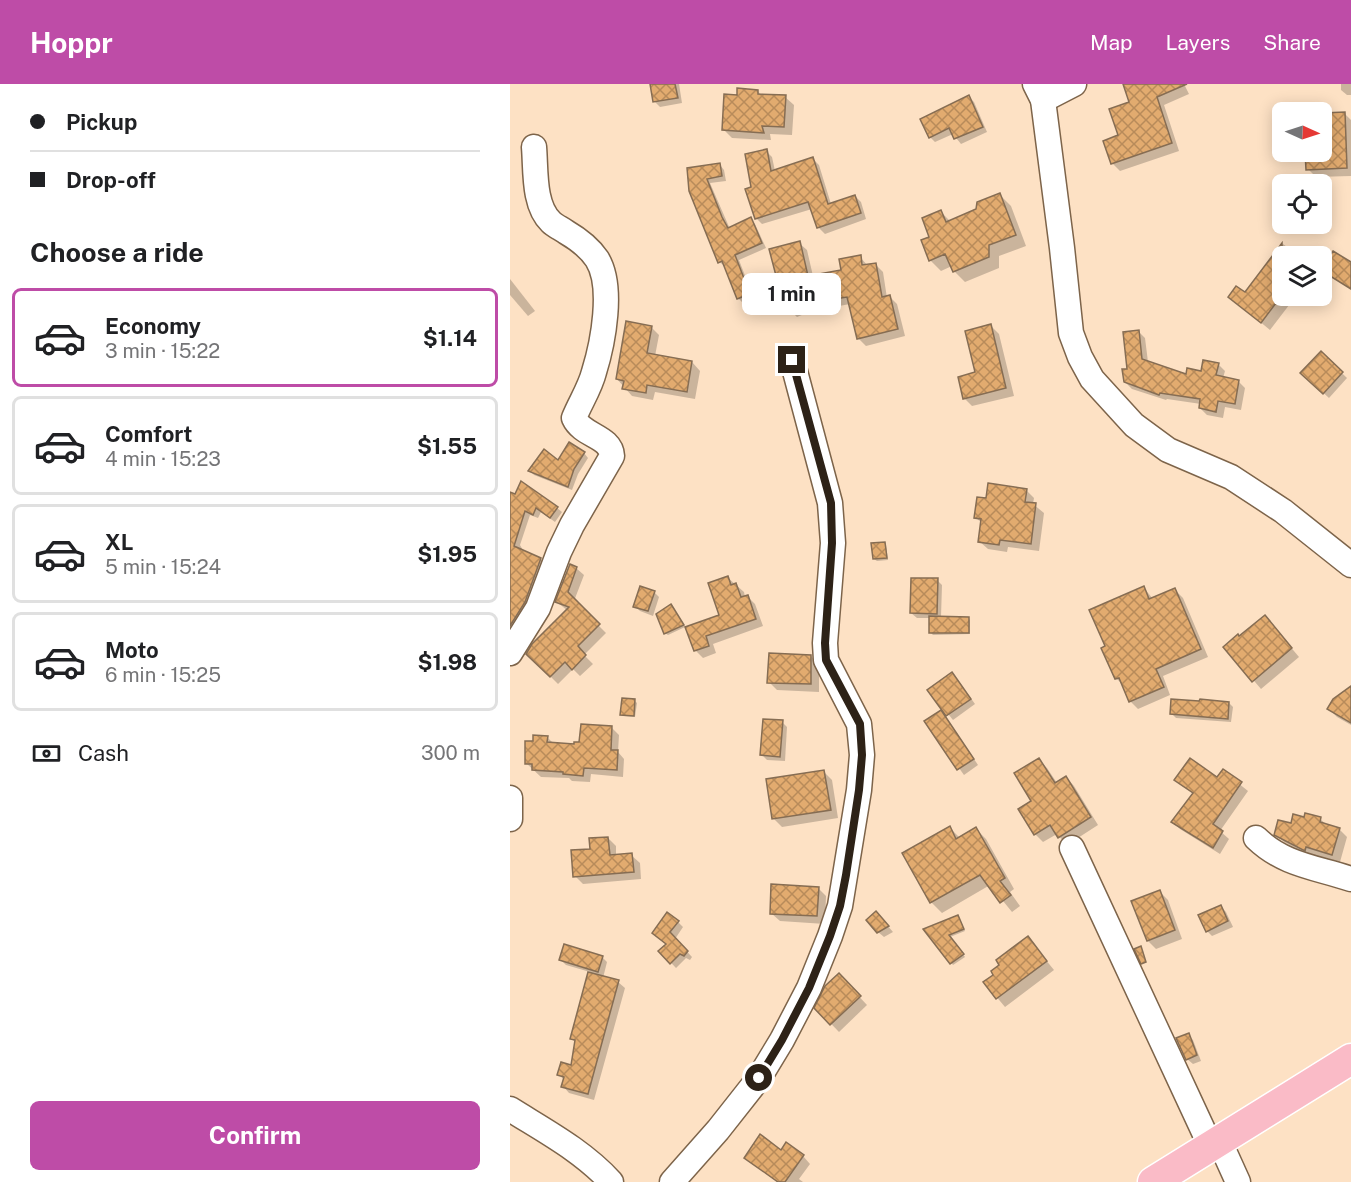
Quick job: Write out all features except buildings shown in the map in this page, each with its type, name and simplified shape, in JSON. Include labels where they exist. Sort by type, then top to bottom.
[{"type":"main road","points":[[1153,1182],[1351,1059]]},
{"type":"street","points":[[1074,84],[1039,92],[1062,248],[1071,333],[1092,379],[1134,424],[1168,450],[1231,477],[1283,511],[1351,565]]},
{"type":"street","points":[[510,653],[538,608],[572,525],[612,456],[609,444],[587,432],[578,425],[574,418],[594,373],[606,309],[606,290],[598,261],[576,238],[551,222],[539,201],[534,147]]},
{"type":"street","points":[[672,1182],[718,1130],[759,1078],[809,988],[840,906],[856,809],[862,755],[860,724],[826,660],[825,643],[832,543],[831,503],[792,360]]},
{"type":"street","points":[[510,798],[510,819]]},
{"type":"street","points":[[1256,838],[1281,858],[1351,879]]},
{"type":"street","points":[[1072,848],[1214,1142],[1238,1182]]},
{"type":"street","points":[[510,1108],[572,1149],[611,1182]]},
{"type":"route","points":[[759,1078],[809,988],[840,906],[859,790],[862,755],[860,724],[826,660],[825,643],[833,528],[831,503],[792,360]]}]
